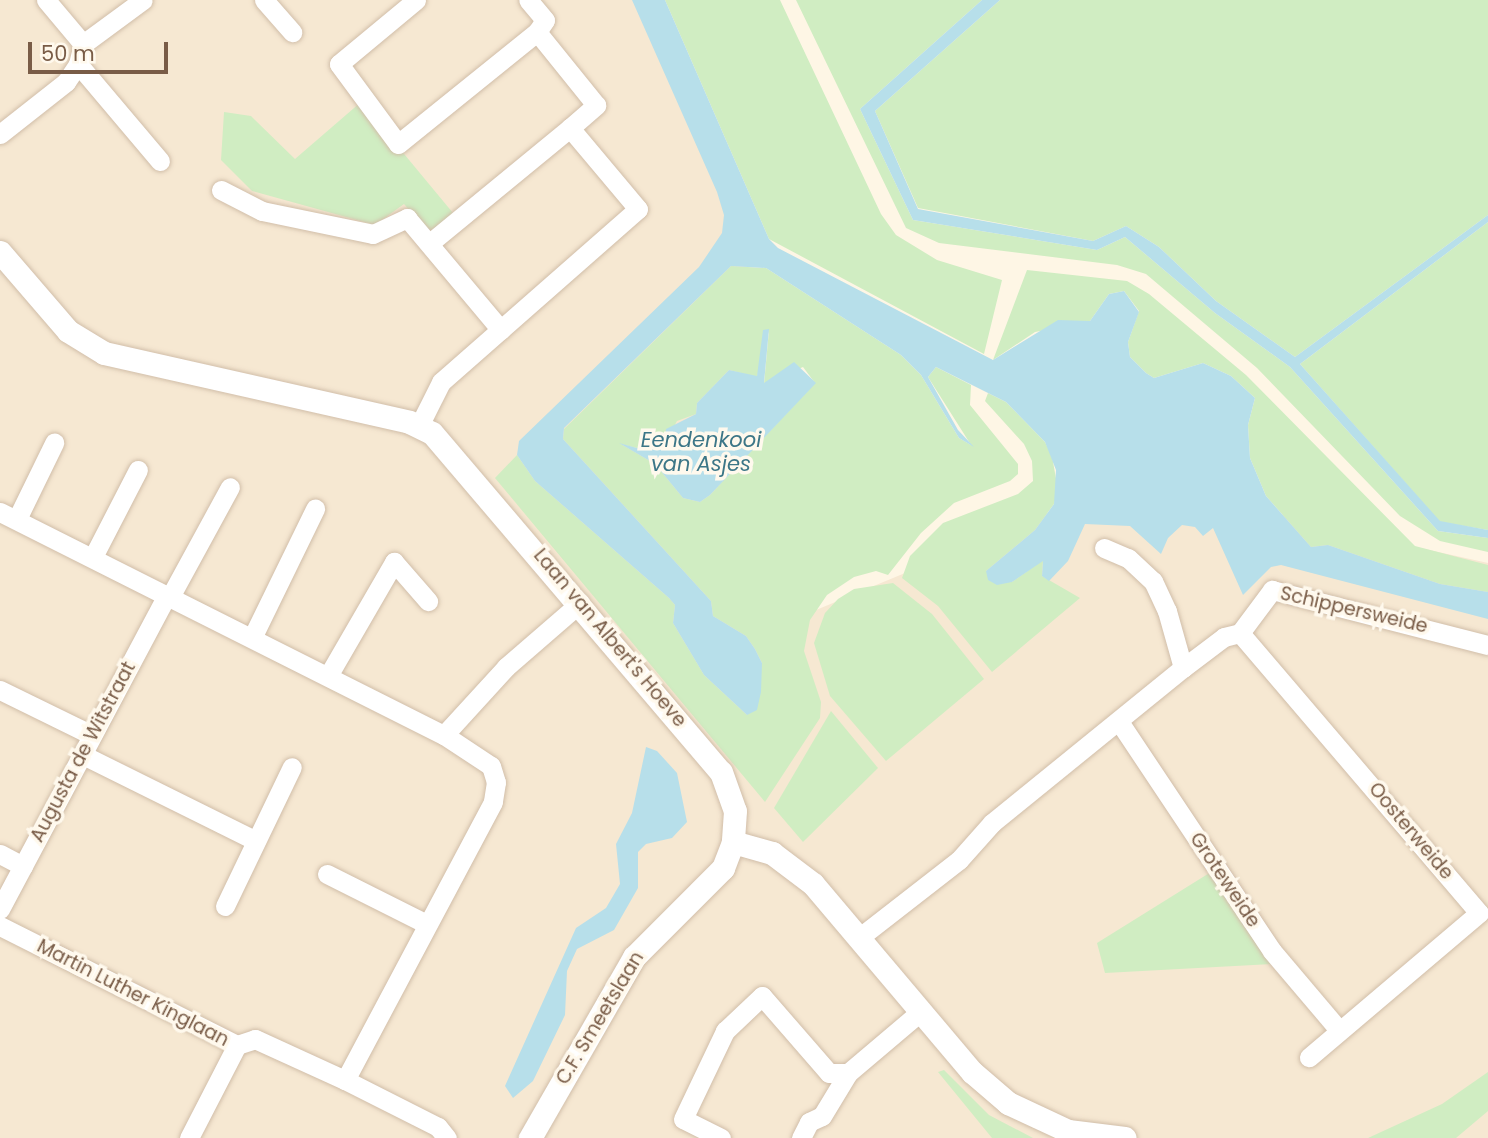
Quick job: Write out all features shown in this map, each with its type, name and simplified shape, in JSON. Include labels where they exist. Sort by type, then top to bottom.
[{"type":"street","points":[[46,0],[83,44]]},
{"type":"street","points":[[0,134],[66,82],[78,64],[83,44],[143,0]]},
{"type":"street","points":[[264,0],[292,32]]},
{"type":"street","points":[[415,0],[339,64],[398,144],[537,32],[545,20],[528,0]]},
{"type":"street","points":[[431,242],[596,104],[537,32]]},
{"type":"street","points":[[78,64],[160,161]]},
{"type":"street","points":[[419,426],[435,390],[638,209],[570,128]]},
{"type":"street","points":[[221,190],[262,211],[373,234],[407,218],[431,242],[501,330]]},
{"type":"street","name":"Laan van Albert's Hoeve","points":[[0,252],[68,331],[104,353],[419,426],[445,443],[716,763],[733,799],[733,842]]},
{"type":"street","points":[[54,443],[8,516],[444,735],[491,766],[496,791],[345,1080]]},
{"type":"street","points":[[93,557],[138,470]]},
{"type":"street","name":"Augusta de Witstraat","points":[[0,909],[92,734],[230,487]]},
{"type":"street","points":[[252,638],[315,509]]},
{"type":"street","points":[[1104,548],[1128,558],[1153,581],[1167,611],[1183,668]]},
{"type":"street","points":[[328,676],[394,562],[428,601]]},
{"type":"street","name":"Schippersweide","points":[[1240,634],[1272,590],[1488,645]]},
{"type":"street","points":[[444,735],[506,667],[580,603]]},
{"type":"street","points":[[860,937],[959,860],[992,822],[1120,723],[1183,668],[1224,637],[1240,634]]},
{"type":"street","name":"Oosterweide","points":[[1240,634],[1484,911],[1309,1057]]},
{"type":"street","points":[[0,690],[92,734]]},
{"type":"street","name":"Groteweide","points":[[1120,723],[1272,951],[1339,1030]]},
{"type":"street","points":[[83,755],[256,841]]},
{"type":"street","points":[[225,906],[292,767]]},
{"type":"street","points":[[733,842],[772,853],[792,865],[860,937],[972,1072],[1009,1103],[1068,1131],[1125,1138]]},
{"type":"street","name":"C.F. Smeetslaan","points":[[530,1138],[634,957],[714,880],[733,842]]},
{"type":"street","points":[[0,854],[23,866]]},
{"type":"street","points":[[327,874],[427,924]]},
{"type":"street","name":"Martin Luther Kinglaan","points":[[2,932],[237,1045],[256,1039],[345,1080],[438,1127],[447,1138]]},
{"type":"street","points":[[721,1138],[683,1119],[725,1031],[762,996],[829,1073],[848,1073]]},
{"type":"street","points":[[801,1138],[809,1122],[822,1116],[848,1073],[921,1011]]},
{"type":"street","points":[[190,1138],[237,1045]]},
{"type":"shaded area","points":[[0,0],[659,0],[744,231],[761,633],[1145,473],[1321,526],[1488,563],[1488,1138],[0,1138]]},
{"type":"green space","points":[[665,0],[780,0],[881,214],[896,235],[937,260],[1002,280],[984,354],[769,239]]},
{"type":"green space","points":[[796,0],[982,0],[860,109],[913,220],[1097,250],[1125,237],[1215,313],[1290,367],[1438,531],[1488,538],[1488,552],[1440,541],[1400,516],[1257,368],[1146,274],[1117,265],[939,243],[906,228]]},
{"type":"green space","points":[[1000,0],[1488,0],[1488,215],[1295,357],[1216,301],[1159,247],[1126,226],[1093,241],[918,208],[875,111]]},
{"type":"green space","points":[[361,102],[453,213],[429,233],[404,204],[375,225],[252,191],[221,160],[224,112],[251,116],[295,159]]},
{"type":"green space","points":[[1488,222],[1488,530],[1440,522],[1300,364]]},
{"type":"green space","points":[[731,266],[766,268],[901,355],[921,375],[959,438],[971,445],[928,377],[936,367],[971,385],[970,405],[1018,464],[1018,474],[1010,481],[954,503],[921,533],[888,575],[876,571],[854,577],[827,595],[810,620],[804,651],[821,702],[820,718],[765,802],[495,478],[517,455],[535,481],[669,598],[675,605],[673,623],[704,675],[747,715],[762,663],[755,649],[746,636],[713,616],[711,601],[563,439],[564,429]],"holes":[[[769,330],[764,384],[803,367],[815,383],[710,495],[700,502],[683,498],[655,464],[621,444],[645,450],[665,443],[677,421],[696,414],[697,403],[729,370],[757,377]]]},
{"type":"green space","points":[[1027,270],[1127,281],[1149,294],[1246,375],[1415,546],[1488,565],[1488,592],[1440,584],[1328,545],[1311,547],[1266,496],[1250,458],[1248,425],[1255,398],[1231,376],[1203,363],[1154,378],[1146,373],[1130,357],[1128,342],[1139,311],[1124,291],[1109,294],[1090,321],[1035,332],[993,360]]},
{"type":"green space","points":[[988,393],[1006,402],[1045,442],[1052,456],[1058,490],[1054,504],[1035,530],[986,571],[1012,582],[1043,560],[1042,576],[1080,598],[992,672],[938,606],[902,578],[910,556],[943,523],[1018,494],[1033,481],[1032,461],[1024,444],[985,401]]},
{"type":"green space","points":[[893,583],[932,614],[984,679],[886,761],[830,696],[814,643],[825,613],[838,599],[854,589]]},
{"type":"green space","points":[[831,711],[878,768],[803,842],[774,808]]},
{"type":"green space","points":[[1211,872],[1272,964],[1105,973],[1097,943]]},
{"type":"green space","points":[[944,1070],[989,1115],[1033,1138],[992,1138],[938,1072]]},
{"type":"green space","points":[[1488,1072],[1488,1111],[1456,1138],[1368,1138],[1442,1104]]},
{"type":"water","points":[[632,0],[665,0],[769,239],[778,248],[993,360],[1058,320],[1090,321],[1109,294],[1124,291],[1139,312],[1128,342],[1130,357],[1146,373],[1154,378],[1203,363],[1231,376],[1255,398],[1248,425],[1250,458],[1266,496],[1311,547],[1328,545],[1440,584],[1488,592],[1488,619],[1281,565],[1271,567],[1243,595],[1213,528],[1203,536],[1195,527],[1182,525],[1168,538],[1161,554],[1130,526],[1085,524],[1068,561],[1049,581],[1042,576],[1043,561],[1012,582],[997,585],[988,580],[986,571],[1035,530],[1054,504],[1056,470],[1045,442],[1006,402],[936,367],[928,377],[958,430],[974,447],[959,438],[921,375],[901,355],[766,268],[731,266],[564,428],[563,439],[711,601],[713,616],[746,636],[755,649],[762,663],[761,692],[757,710],[747,715],[704,675],[673,623],[675,605],[669,598],[535,481],[517,455],[519,441],[699,267],[722,233],[724,215],[717,192]]},
{"type":"water","points":[[982,0],[1000,0],[875,111],[918,209],[1093,241],[1126,226],[1159,247],[1216,301],[1295,357],[1488,215],[1488,222],[1300,364],[1440,521],[1488,530],[1488,538],[1438,531],[1290,367],[1215,313],[1125,237],[1097,250],[913,220],[860,109]]},
{"type":"water","name":"Eendenkooi van Asjes","points":[[769,329],[764,383],[794,362],[816,383],[710,495],[700,502],[683,498],[655,464],[619,443],[644,450],[665,443],[666,429],[696,414],[697,403],[729,370],[757,376],[763,330]]},
{"type":"water","points":[[646,747],[657,751],[677,773],[687,822],[672,838],[646,844],[638,852],[638,888],[614,930],[577,949],[567,971],[565,1015],[533,1081],[513,1098],[505,1086],[576,928],[606,908],[620,884],[616,844],[632,813]]}]
